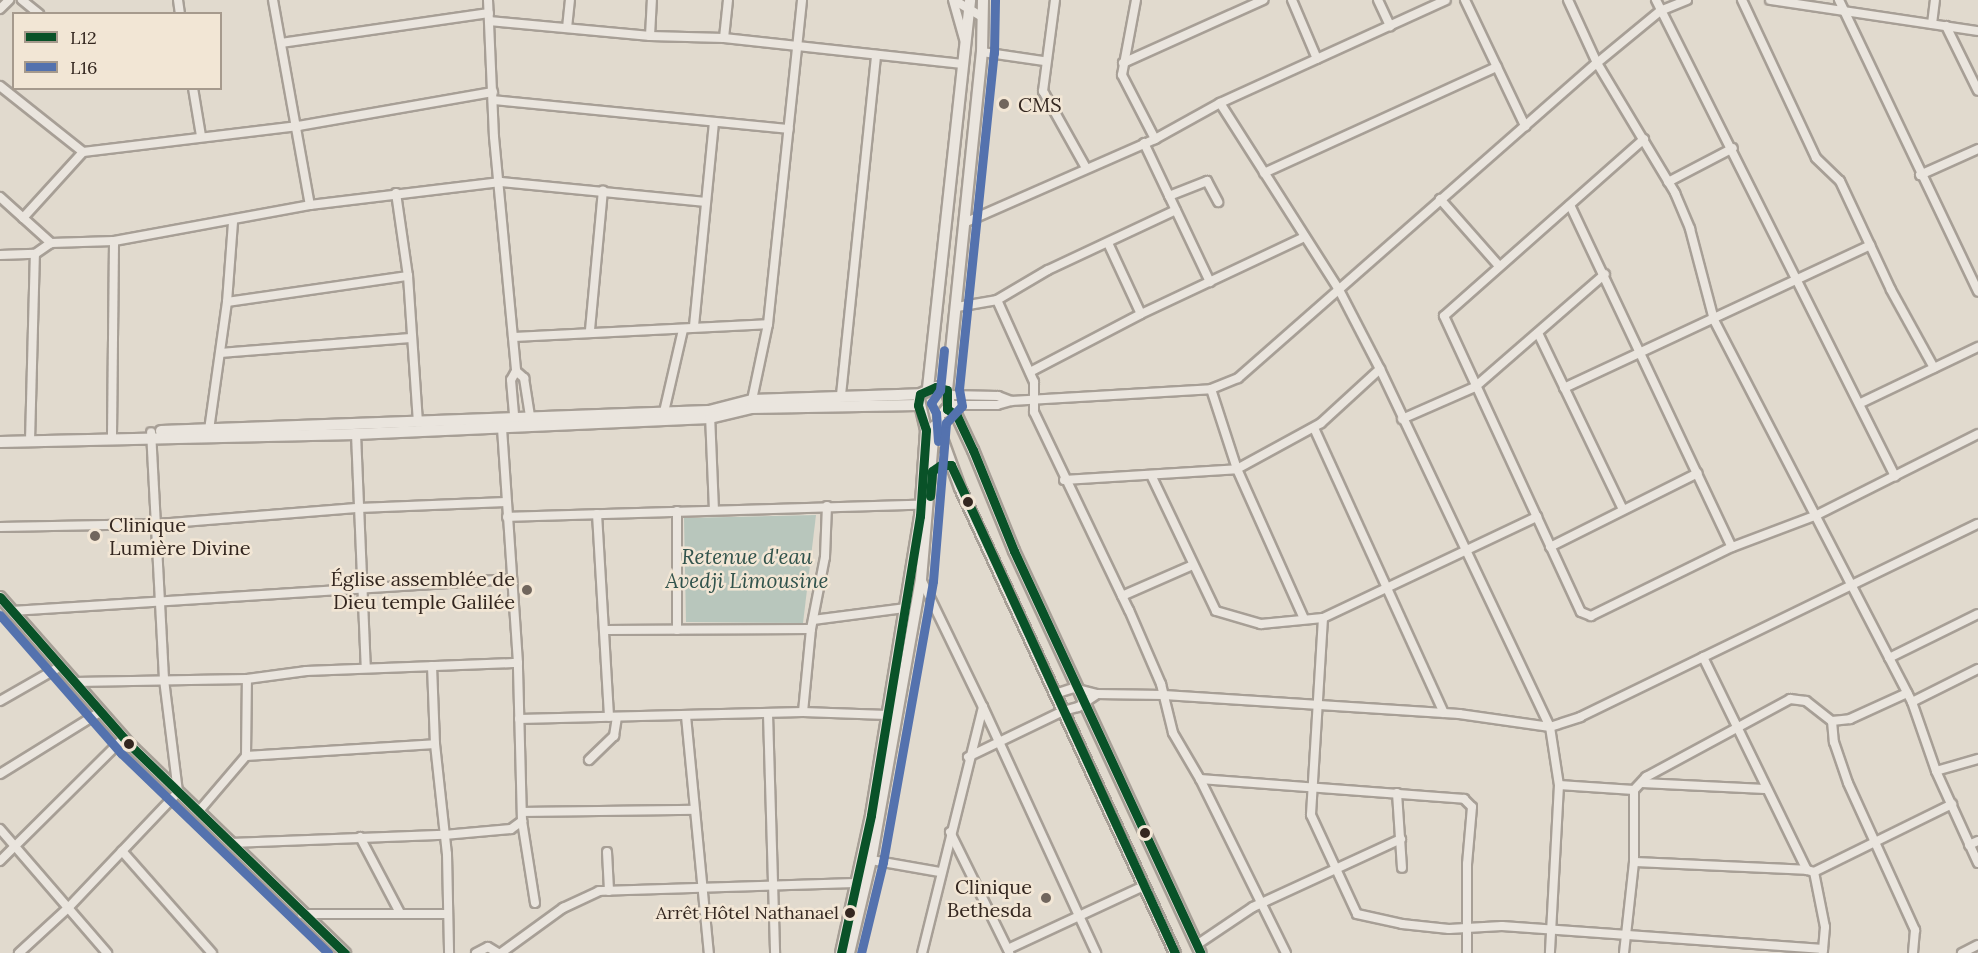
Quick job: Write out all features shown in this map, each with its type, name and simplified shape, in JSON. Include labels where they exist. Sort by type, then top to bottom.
[{"type":"main road","points":[[841,953],[861,883],[871,860],[921,579],[932,471],[957,307],[982,52],[983,0]]},
{"type":"main road","points":[[922,395],[969,5]]},
{"type":"main road","points":[[0,442],[47,442],[209,430],[530,417],[664,412],[710,414],[752,400],[841,395],[922,395],[957,416],[1014,551],[1200,949]]},
{"type":"main road","points":[[47,442],[112,435],[356,434],[502,428],[710,414],[751,408],[922,395],[942,407]]},
{"type":"main road","points":[[942,407],[940,433],[952,466],[1175,953]]},
{"type":"main road","points":[[849,953],[921,505],[942,407]]},
{"type":"main road","points":[[932,471],[944,464],[952,466]]},
{"type":"main road","points":[[0,597],[124,738],[341,952]]},
{"type":"street","points":[[0,9],[9,0]]},
{"type":"street","points":[[22,0],[37,12]]},
{"type":"street","points":[[273,0],[298,126],[310,206]]},
{"type":"street","points":[[488,0],[493,96],[516,371],[511,380],[514,418]]},
{"type":"street","points":[[567,28],[570,0]]},
{"type":"street","points":[[650,36],[652,0]]},
{"type":"street","points":[[724,39],[728,0]]},
{"type":"street","points":[[752,400],[768,324],[802,0]]},
{"type":"street","points":[[954,0],[969,5],[982,17]]},
{"type":"street","points":[[954,0],[965,44]]},
{"type":"street","points":[[1055,0],[1044,61],[1042,91],[1086,168]]},
{"type":"street","points":[[1136,0],[1123,63],[1123,81],[1155,139]]},
{"type":"street","points":[[1123,63],[1263,0]]},
{"type":"street","points":[[1292,0],[1317,59]]},
{"type":"street","points":[[1378,0],[1390,26]]},
{"type":"street","points":[[964,224],[1155,139],[1220,103],[1446,0]]},
{"type":"street","points":[[1465,0],[1525,126]]},
{"type":"street","points":[[1568,0],[1597,63],[1668,182],[1690,229],[1714,320],[1912,702],[1936,771],[1978,863]]},
{"type":"street","points":[[1656,0],[1733,148],[1896,476]]},
{"type":"street","points":[[942,407],[998,396],[1011,401],[1210,389],[1253,369],[1338,288],[1597,63],[1660,11],[1686,0]]},
{"type":"street","points":[[1742,0],[1816,158],[1840,181],[1870,245],[1934,368]]},
{"type":"street","points":[[1770,0],[1978,31]]},
{"type":"street","points":[[1839,0],[1920,175],[1978,292]]},
{"type":"street","points":[[1932,24],[1935,0]]},
{"type":"street","points":[[281,43],[489,17],[567,28],[650,36],[724,39],[963,64]]},
{"type":"street","points":[[1946,26],[1978,91]]},
{"type":"street","points":[[982,52],[1044,61]]},
{"type":"street","points":[[841,395],[876,55]]},
{"type":"street","points":[[1264,173],[1497,67]]},
{"type":"street","points":[[0,86],[83,153]]},
{"type":"street","points":[[193,90],[201,136]]},
{"type":"street","points":[[23,218],[83,153],[201,136],[298,126],[493,96],[714,123],[789,129]]},
{"type":"street","points":[[1220,103],[1338,288],[1380,369],[1550,727],[1559,785],[1550,953]]},
{"type":"street","points":[[694,326],[714,123]]},
{"type":"street","points":[[1644,139],[1444,316],[1581,612],[1591,616],[1732,547],[1817,515],[1978,434]]},
{"type":"street","points":[[1144,143],[1210,282]]},
{"type":"street","points":[[1668,182],[1733,148]]},
{"type":"street","points":[[1920,175],[1978,149]]},
{"type":"street","points":[[1169,196],[1207,181],[1218,202]]},
{"type":"street","points":[[0,255],[35,254],[51,243],[114,241],[233,222],[310,206],[396,193],[501,182],[706,202]]},
{"type":"street","points":[[590,330],[603,191]]},
{"type":"street","points":[[396,193],[408,276],[410,338],[418,423]]},
{"type":"street","points":[[0,197],[51,243]]},
{"type":"street","points":[[1440,200],[1499,266]]},
{"type":"street","points":[[1570,205],[1605,274],[1732,547]]},
{"type":"street","points":[[957,307],[997,300],[1048,270],[1176,210]]},
{"type":"street","points":[[209,430],[226,302],[233,222]]},
{"type":"street","points":[[1030,372],[1141,314],[1305,237]]},
{"type":"street","points":[[112,435],[114,241]]},
{"type":"street","points":[[1108,243],[1141,314]]},
{"type":"street","points":[[1564,388],[1714,320],[1870,245]]},
{"type":"street","points":[[30,441],[35,254]]},
{"type":"street","points":[[1402,419],[1475,387],[1605,274]]},
{"type":"street","points":[[226,302],[408,276]]},
{"type":"street","points":[[997,300],[1030,372],[1033,400],[1064,480],[1122,596],[1164,695],[1173,733],[1200,779],[1286,953]]},
{"type":"street","points":[[513,337],[590,330],[683,330],[694,326],[768,324]]},
{"type":"street","points":[[664,412],[683,330]]},
{"type":"street","points":[[1538,333],[1623,510]]},
{"type":"street","points":[[220,353],[410,338]]},
{"type":"street","points":[[1861,403],[1978,347]]},
{"type":"street","points":[[1064,480],[1152,477],[1237,469],[1314,428],[1380,369]]},
{"type":"street","points":[[516,371],[524,378],[530,417]]},
{"type":"street","points":[[1210,389],[1237,469],[1304,619]]},
{"type":"street","points":[[710,414],[714,509]]},
{"type":"street","points":[[502,428],[518,663],[523,817],[535,903]]},
{"type":"street","points":[[1314,428],[1388,585],[1444,713]]},
{"type":"street","points":[[356,434],[366,669]]},
{"type":"street","points":[[19,953],[69,907],[178,792],[164,679],[163,600],[152,435]]},
{"type":"street","points":[[1550,547],[1698,473]]},
{"type":"street","points":[[1152,477],[1220,615],[1261,624],[1323,618],[1388,585],[1537,517]]},
{"type":"street","points":[[0,527],[158,524],[359,508],[506,502]]},
{"type":"street","points":[[507,517],[714,509],[921,505]]},
{"type":"street","points":[[803,712],[811,629],[825,557],[827,506]]},
{"type":"street","points":[[677,511],[677,630]]},
{"type":"street","points":[[589,760],[614,736],[597,514]]},
{"type":"street","points":[[1055,694],[1079,689],[1097,694],[1164,695],[1444,713],[1550,727],[1580,717],[1853,587],[1978,524]]},
{"type":"street","points":[[1122,596],[1193,564]]},
{"type":"street","points":[[12,610],[511,579]]},
{"type":"street","points":[[921,579],[1096,953]]},
{"type":"street","points":[[813,620],[906,608]]},
{"type":"street","points":[[1888,658],[1978,614]]},
{"type":"street","points":[[1323,618],[1311,785],[1311,815],[1335,870],[1358,914],[1402,924],[1468,926],[1823,951],[1824,920],[1810,871],[1765,789],[1739,724],[1703,657]]},
{"type":"street","points":[[605,630],[811,629]]},
{"type":"street","points":[[75,682],[247,679],[366,669],[518,663]]},
{"type":"street","points":[[0,701],[61,666]]},
{"type":"street","points":[[432,666],[435,744],[444,835],[449,953]]},
{"type":"street","points":[[1912,702],[1978,669]]},
{"type":"street","points":[[199,811],[246,756],[247,679]]},
{"type":"street","points":[[1832,721],[1858,716],[1907,693]]},
{"type":"street","points":[[968,757],[1063,711],[1085,704],[1097,694]]},
{"type":"street","points":[[1559,785],[1634,790],[1654,770],[1739,724],[1790,699],[1806,701],[1832,721],[1840,762],[1915,930],[1912,953]]},
{"type":"street","points":[[922,952],[982,707]]},
{"type":"street","points":[[0,774],[100,712]]},
{"type":"street","points":[[519,718],[803,712],[887,715]]},
{"type":"street","points":[[768,714],[775,884],[775,953]]},
{"type":"street","points":[[686,716],[709,953]]},
{"type":"street","points":[[0,861],[124,738]]},
{"type":"street","points":[[246,756],[435,744]]},
{"type":"street","points":[[1936,771],[1978,759]]},
{"type":"street","points":[[1200,779],[1311,785],[1464,799],[1472,807],[1467,864],[1467,953]]},
{"type":"street","points":[[1642,783],[1765,789]]},
{"type":"street","points":[[1624,953],[1634,862],[1634,790]]},
{"type":"street","points":[[1397,793],[1402,868]]},
{"type":"street","points":[[1634,862],[1810,871],[1952,804]]},
{"type":"street","points":[[231,843],[444,835],[511,829],[523,817],[694,810]]},
{"type":"street","points":[[0,829],[107,953]]},
{"type":"street","points":[[950,832],[1009,951],[1079,915],[1144,886]]},
{"type":"street","points":[[360,837],[400,913]]},
{"type":"street","points":[[1200,949],[1262,903],[1401,839]]},
{"type":"street","points":[[1969,845],[1978,841]]},
{"type":"street","points":[[123,850],[212,953]]},
{"type":"street","points":[[607,852],[609,891]]},
{"type":"street","points":[[871,860],[940,872]]},
{"type":"street","points":[[476,953],[488,947],[499,953],[573,903],[609,891],[703,886],[861,883]]},
{"type":"street","points":[[300,914],[446,914]]},
{"type":"street","points":[[1962,953],[1978,945]]},
{"type":"water","name":"Retenue d'eau Avedji Limousine","points":[[816,515],[803,623],[686,622],[684,518]]},
{"type":"transit line","name":"L16","points":[[861,953],[883,862],[933,581],[946,423],[962,406],[959,389],[994,53],[995,0]]},
{"type":"transit line","name":"L16","points":[[938,441],[936,413],[931,403],[940,390],[944,350]]},
{"type":"transit line","name":"L12","points":[[841,953],[871,815],[920,516],[926,430],[918,405],[920,394],[936,387],[947,390],[947,409],[957,416],[973,450],[1014,551],[1201,953]]},
{"type":"transit line","name":"L12","points":[[930,496],[932,471],[941,465],[951,465],[1175,953]]},
{"type":"transit line","name":"L12","points":[[0,597],[129,744],[345,953]]},
{"type":"transit line","name":"L16","points":[[0,615],[121,753],[328,953]]},
{"type":"place","name":"CMS","points":[[1004,104]]},
{"type":"place","name":"Clinique Lumière Divine","points":[[95,536]]},
{"type":"place","name":"Église assemblée de Dieu temple Galilée","points":[[527,590]]},
{"type":"place","name":"Clinique Bethesda","points":[[1046,898]]},
{"type":"place","name":"Arrêt Hôtel Nathanael","points":[[850,913]]}]
